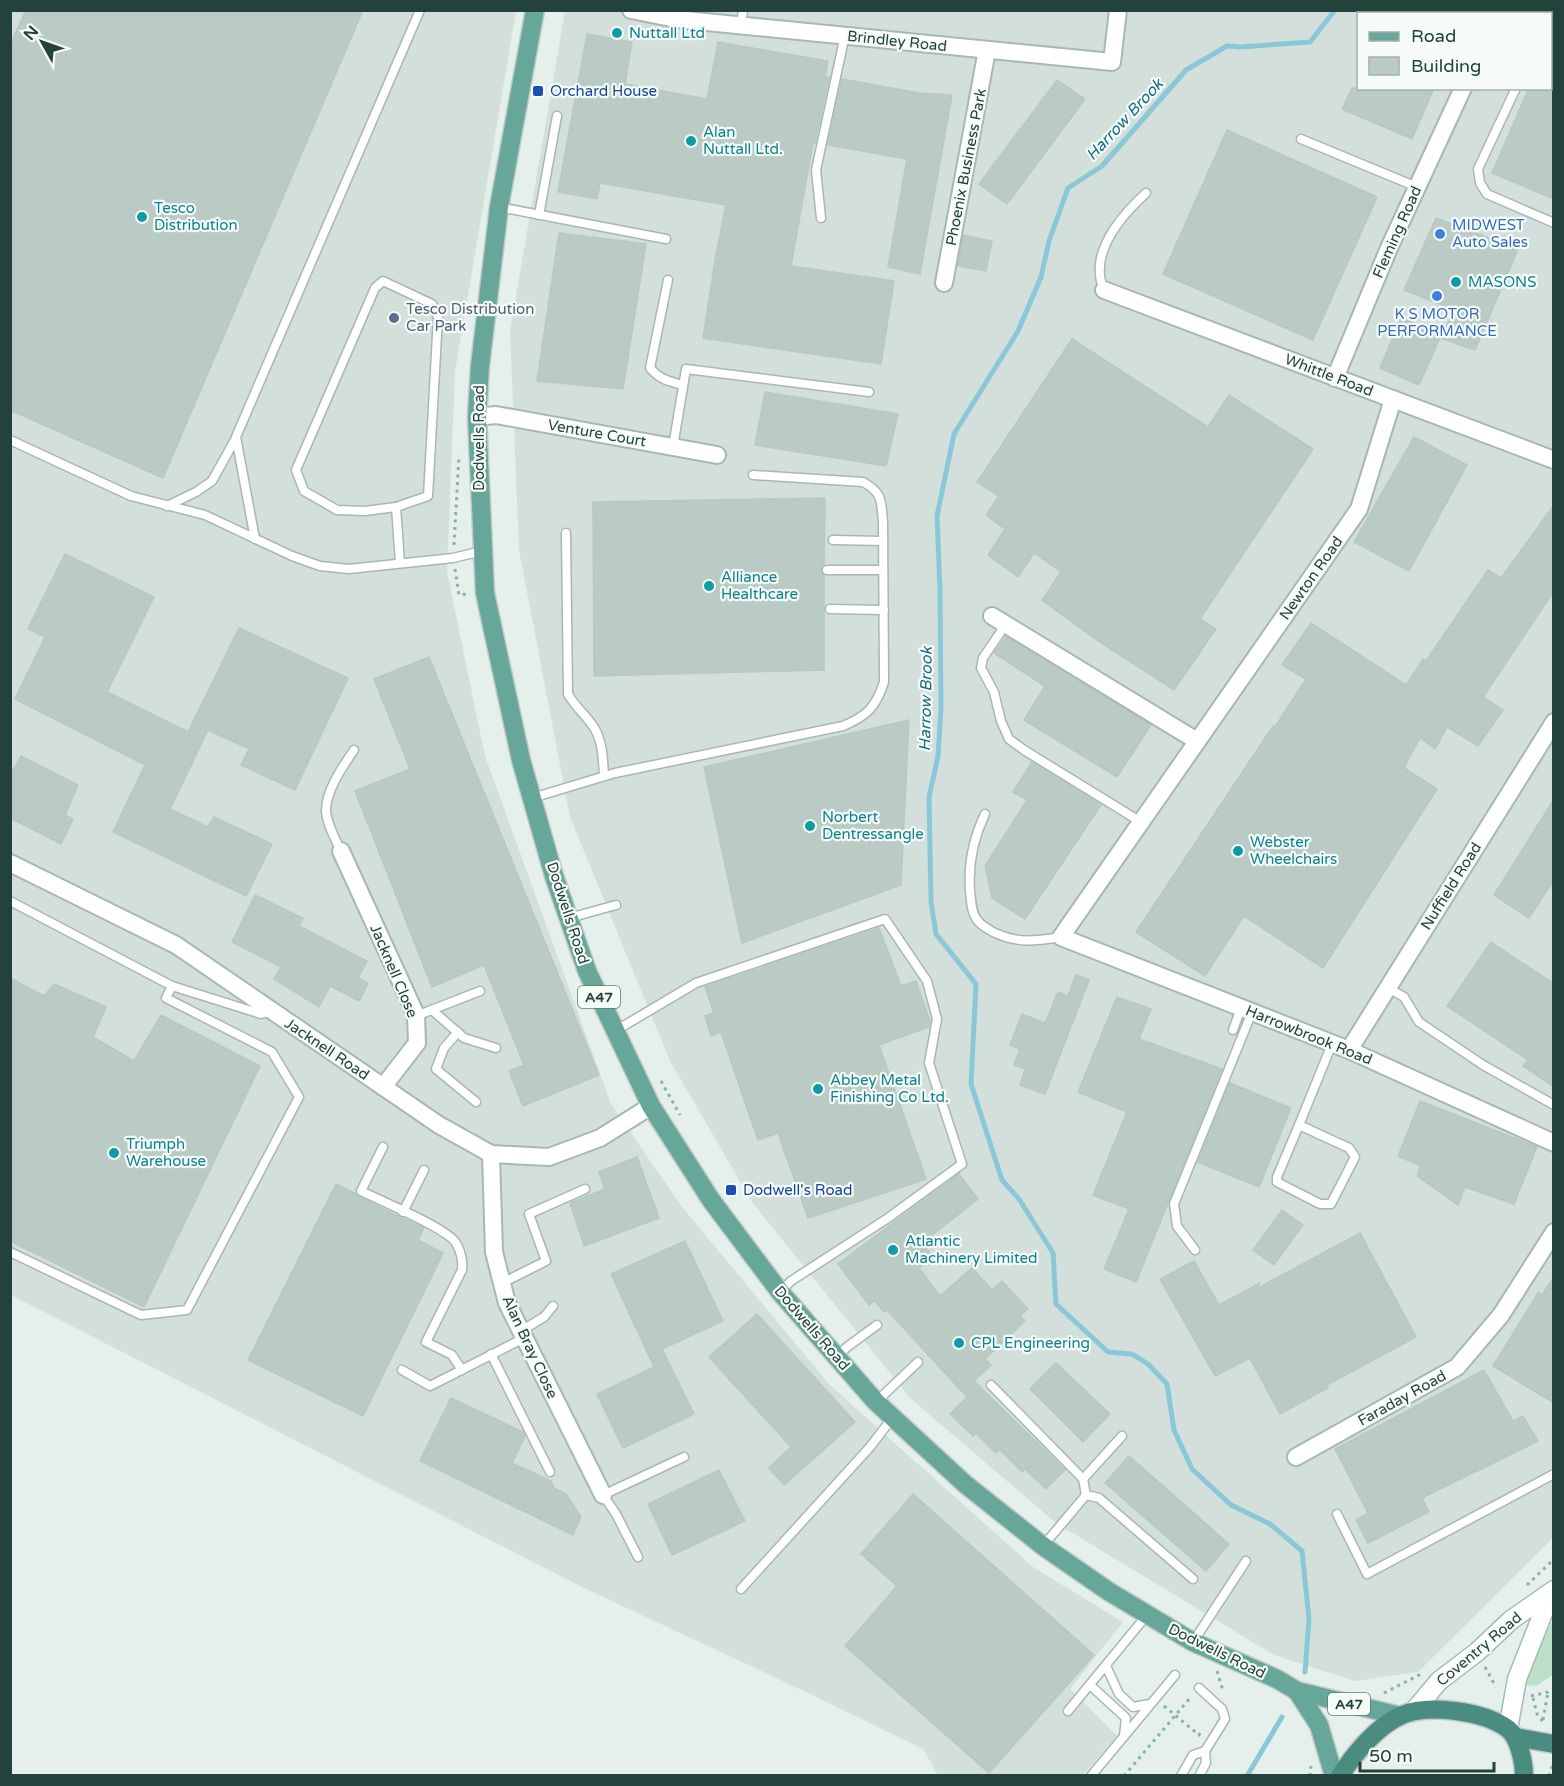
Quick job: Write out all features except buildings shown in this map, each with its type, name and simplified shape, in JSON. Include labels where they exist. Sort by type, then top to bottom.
[{"type":"highway","points":[[1340,1776],[1350,1761],[1370,1740],[1407,1714],[1444,1710],[1464,1712],[1491,1720],[1512,1733],[1552,1737]]},
{"type":"highway","points":[[1512,1733],[1524,1769],[1524,1776]]},
{"type":"main road","name":"Dodwells Road","points":[[535,10],[499,207],[480,366],[477,417],[485,593],[522,760],[554,876],[587,971],[651,1106],[711,1200],[780,1292],[876,1402],[965,1484],[1043,1546],[1108,1591],[1193,1642],[1277,1679],[1298,1691],[1407,1714]]},
{"type":"main road","name":"Coventry Road","points":[[1407,1714],[1439,1681],[1477,1652],[1511,1620],[1552,1592]]},
{"type":"main road","name":"Coventry Road","points":[[1512,1733],[1524,1696],[1517,1679],[1552,1592]]},
{"type":"main road","name":"Dodwells Road","points":[[1298,1691],[1319,1725],[1334,1776]]},
{"type":"street","name":"Brindley Road","points":[[632,10],[676,19],[742,18],[845,36],[1112,62],[1118,10]]},
{"type":"street","name":"Phoenix Business Park","points":[[944,283],[987,50]]},
{"type":"street","name":"Fleming Road","points":[[1335,378],[1389,248],[1462,90]]},
{"type":"street","name":"Whittle Road","points":[[1104,290],[1554,460]]},
{"type":"street","name":"Newton Road","points":[[1061,937],[1359,509],[1393,399]]},
{"type":"street","name":"Venture Court","points":[[477,417],[496,415],[717,455]]},
{"type":"street","points":[[999,620],[1197,741]]},
{"type":"street","name":"Nuffield Road","points":[[1349,1050],[1554,722]]},
{"type":"street","name":"Jacknell Close","points":[[341,851],[416,1016],[417,1043],[383,1087]]},
{"type":"street","name":"Jacknell Road","points":[[10,863],[176,945],[439,1125],[491,1154],[549,1157],[600,1138],[651,1106]]},
{"type":"street","name":"Harrowbrook Road","points":[[1061,937],[1349,1050],[1554,1143]]},
{"type":"street","name":"Alan Bray Close","points":[[491,1154],[494,1252],[507,1304],[603,1496]]},
{"type":"street","name":"Faraday Road","points":[[1296,1457],[1457,1367],[1501,1315],[1554,1232]]},
{"type":"lane","points":[[167,506],[196,492],[212,481],[236,437],[420,10]]},
{"type":"lane","points":[[821,218],[816,170],[845,36]]},
{"type":"lane","points":[[1514,90],[1478,169],[1480,183],[1487,194],[1554,223]]},
{"type":"lane","points":[[539,215],[557,116]]},
{"type":"lane","points":[[1301,140],[1417,188]]},
{"type":"lane","points":[[1104,290],[1099,279],[1102,253],[1120,222],[1146,193]]},
{"type":"lane","points":[[499,207],[666,239]]},
{"type":"lane","points":[[668,280],[650,368],[664,380],[683,385]]},
{"type":"lane","points":[[383,281],[432,304],[438,318],[428,496],[396,507],[365,511],[337,510],[304,491],[296,470],[375,288],[383,281]]},
{"type":"lane","points":[[673,447],[686,369],[869,392]]},
{"type":"lane","points":[[236,437],[255,539]]},
{"type":"lane","points":[[10,440],[131,496],[205,515],[320,566],[349,569],[453,558],[482,551]]},
{"type":"lane","points":[[532,798],[604,776],[843,726],[867,713],[878,700],[884,682],[881,496],[875,488],[863,482],[753,475]]},
{"type":"lane","points":[[396,507],[400,563]]},
{"type":"lane","points":[[566,533],[568,694],[572,703],[595,728],[602,748],[604,776]]},
{"type":"lane","points":[[833,540],[883,541]]},
{"type":"lane","points":[[828,570],[883,570]]},
{"type":"lane","points":[[830,609],[884,610]]},
{"type":"lane","points":[[999,620],[981,668],[994,692],[1001,721],[1009,739],[1141,822]]},
{"type":"lane","points":[[341,851],[326,812],[329,795],[354,750]]},
{"type":"lane","points":[[985,814],[970,856],[969,882],[972,905],[977,920],[985,928],[1007,938],[1030,942],[1061,937]]},
{"type":"lane","points":[[10,901],[172,986],[261,1014],[272,1011]]},
{"type":"lane","points":[[569,918],[616,905]]},
{"type":"lane","points":[[615,1031],[696,983],[885,919],[927,981],[937,1019],[930,1064],[963,1164],[888,1218],[791,1281],[780,1292]]},
{"type":"lane","points":[[10,1252],[141,1315],[187,1310],[299,1097],[272,1052],[166,998],[172,986]]},
{"type":"lane","points":[[1388,988],[1404,998],[1419,1022],[1483,1065],[1554,1106]]},
{"type":"lane","points":[[416,1016],[480,991]]},
{"type":"lane","points":[[432,1010],[465,1038],[496,1048]]},
{"type":"lane","points":[[1233,1030],[1246,1010]]},
{"type":"lane","points":[[1195,1250],[1177,1226],[1174,1204],[1246,1010]]},
{"type":"lane","points":[[458,1032],[444,1048],[436,1069],[476,1102]]},
{"type":"lane","points":[[1299,1125],[1353,1152],[1354,1157],[1331,1204],[1320,1204],[1277,1182],[1277,1177],[1332,1044]]},
{"type":"lane","points":[[383,1147],[361,1191],[438,1230],[456,1242],[463,1261],[462,1270],[426,1342],[452,1355],[462,1370]]},
{"type":"lane","points":[[403,1212],[424,1170]]},
{"type":"lane","points":[[502,1283],[546,1261],[529,1214],[585,1189]]},
{"type":"lane","points":[[402,1370],[430,1386],[492,1354],[522,1335],[544,1317],[553,1306]]},
{"type":"lane","points":[[837,1357],[877,1325]]},
{"type":"lane","points":[[492,1354],[549,1472]]},
{"type":"lane","points":[[876,1402],[918,1362]]},
{"type":"lane","points":[[991,1385],[1083,1479],[1086,1495]]},
{"type":"lane","points":[[741,1589],[870,1447],[893,1418]]},
{"type":"lane","points":[[1083,1479],[1122,1436]]},
{"type":"lane","points":[[638,1557],[616,1514],[603,1496],[684,1457]]},
{"type":"lane","points":[[1337,1514],[1367,1574],[1554,1474]]},
{"type":"lane","points":[[1043,1546],[1086,1495]]},
{"type":"lane","points":[[1086,1495],[1099,1498],[1193,1579]]},
{"type":"lane","points":[[1193,1642],[1246,1560]]},
{"type":"lane","points":[[1068,1711],[1147,1615]]},
{"type":"lane","points":[[1106,1666],[1119,1694],[1133,1707],[1153,1701]]},
{"type":"lane","points":[[1091,1776],[1175,1675]]},
{"type":"lane","points":[[1090,1685],[1126,1718],[1124,1736]]},
{"type":"lane","points":[[1199,1688],[1222,1708],[1225,1719],[1205,1751],[1206,1763],[1199,1776]]},
{"type":"lane","points":[[1181,1776],[1193,1755],[1205,1751]]},
{"type":"path","points":[[660,1080],[680,1116]]},
{"type":"path","points":[[1524,1588],[1554,1559]]},
{"type":"path","points":[[1477,1652],[1498,1690],[1524,1696],[1548,1692],[1554,1688]]},
{"type":"path","points":[[1216,1703],[1224,1694],[1217,1671]]},
{"type":"path","points":[[1379,1694],[1397,1688],[1423,1673]]},
{"type":"path","points":[[1543,1721],[1548,1692]]},
{"type":"path","points":[[1524,1696],[1552,1737]]},
{"type":"path","points":[[1124,1776],[1190,1698]]},
{"type":"path","points":[[1153,1701],[1199,1735],[1204,1728]]},
{"type":"path","points":[[1549,1776],[1554,1761]]},
{"type":"shaded area","points":[[10,11],[516,11],[455,372],[447,572],[485,756],[611,1104],[682,1207],[830,1385],[1033,1567],[1123,1622],[1070,1689],[1117,1736],[1083,1775],[938,1775],[923,1749],[584,1588],[11,1295]]},
{"type":"shaded area","points":[[565,11],[1553,11],[1553,1538],[1418,1672],[1355,1681],[1274,1655],[1056,1523],[911,1399],[752,1202],[670,1061],[570,817],[519,550],[510,331]]},
{"type":"green space","points":[[1553,1620],[1553,1675],[1536,1686],[1526,1685],[1532,1662]]},
{"type":"waterway","name":"Harrow Brook","points":[[1305,1672],[1309,1619],[1302,1551],[1270,1524],[1231,1505],[1192,1469],[1174,1430],[1167,1384],[1148,1364],[1132,1354],[1108,1352],[1056,1304],[1053,1253],[1019,1199],[1002,1180],[971,1084],[976,984],[936,934],[931,902],[929,797],[938,756],[941,709],[937,516],[954,434],[1018,331],[1041,277],[1049,241],[1068,188],[1102,166],[1186,70],[1227,46],[1310,42],[1335,10]]},
{"type":"waterway","name":"Harrow Brook","points":[[1247,1776],[1282,1717]]},
{"type":"place","name":"Nuttall Ltd","points":[[617,33]]},
{"type":"place","name":"Orchard House","points":[[538,91]]},
{"type":"place","name":"Alan Nuttall Ltd.","points":[[691,141]]},
{"type":"place","name":"Tesco Distribution","points":[[142,217]]},
{"type":"place","name":"MIDWEST Auto Sales","points":[[1440,234]]},
{"type":"place","name":"MASONS","points":[[1456,282]]},
{"type":"place","name":"K S MOTOR PERFORMANCE","points":[[1437,296]]},
{"type":"place","name":"Tesco Distribution Car Park","points":[[394,318]]},
{"type":"place","name":"Alliance Healthcare","points":[[709,586]]},
{"type":"place","name":"Norbert Dentressangle","points":[[810,826]]},
{"type":"place","name":"Webster Wheelchairs","points":[[1238,851]]},
{"type":"place","name":"Abbey Metal Finishing Co Ltd.","points":[[818,1089]]},
{"type":"place","name":"Triumph Warehouse","points":[[114,1153]]},
{"type":"place","name":"Dodwell's Road","points":[[731,1190]]},
{"type":"place","name":"Atlantic Machinery Limited","points":[[893,1250]]},
{"type":"place","name":"CPL Engineering","points":[[959,1343]]}]
